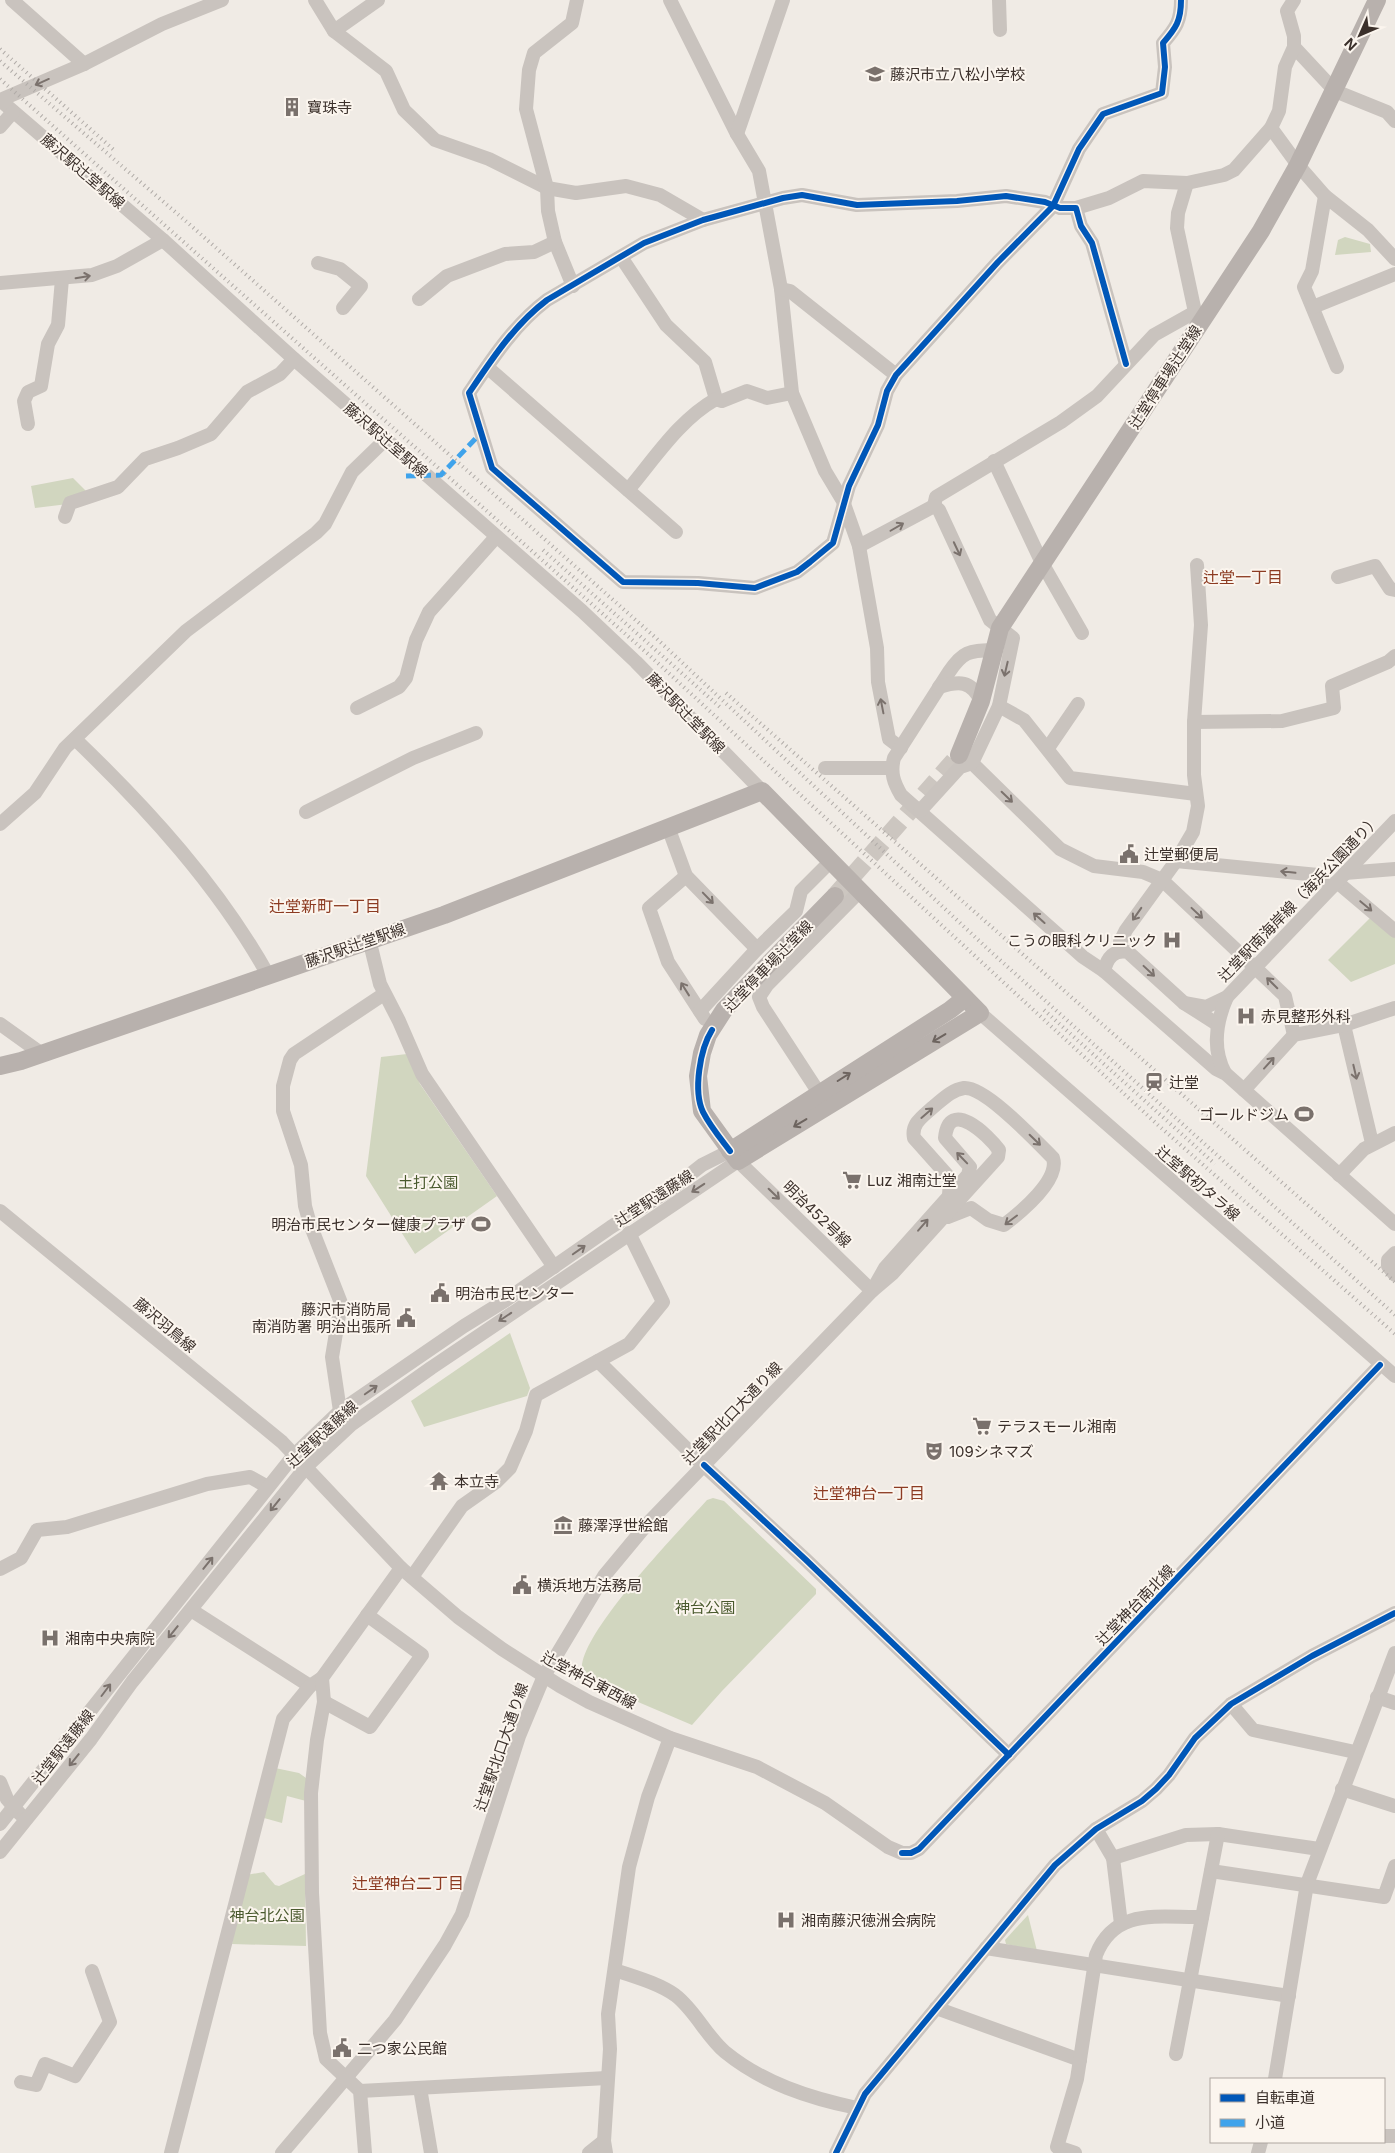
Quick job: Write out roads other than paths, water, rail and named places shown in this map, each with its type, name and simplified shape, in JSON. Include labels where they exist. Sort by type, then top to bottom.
[{"type":"main road","name":"辻堂停車場辻堂線","points":[[965,759],[1000,628],[1201,314],[1261,231],[1298,165],[1377,0]]},
{"type":"main road","name":"藤沢駅辻堂駅線","points":[[0,1066],[42,1054],[369,939],[463,908],[668,826],[762,791],[980,1013]]},
{"type":"main road","name":"辻堂停車場辻堂線","points":[[734,1156],[702,1111],[698,1076],[702,1053],[712,1030],[724,1010],[836,896]]},
{"type":"main road","points":[[734,1156],[819,1093],[950,1010],[965,998]]},
{"type":"main road","points":[[734,1156],[980,1013]]},
{"type":"street","points":[[12,0],[84,64]]},
{"type":"street","points":[[0,100],[84,64],[162,24],[222,0]]},
{"type":"street","points":[[315,0],[334,31],[386,71],[404,110],[435,140],[489,158],[547,188],[576,193],[626,186],[660,195],[703,220]]},
{"type":"street","points":[[334,31],[378,0]]},
{"type":"street","points":[[573,286],[555,242],[548,211],[547,188],[526,109],[529,70],[534,53],[572,23],[577,0]]},
{"type":"street","points":[[670,0],[736,134],[759,171],[767,202],[781,289],[792,393],[825,471],[843,501],[859,546],[877,648],[878,682],[889,739],[901,748]]},
{"type":"street","points":[[736,134],[783,0]]},
{"type":"street","points":[[1181,0],[1181,17],[1163,44],[1162,93],[1103,114],[1079,149],[1053,206],[998,262],[896,375],[886,391],[878,424],[843,501],[833,543],[797,572],[772,584],[755,588],[698,583],[623,582],[492,468],[469,393],[510,335],[533,311],[547,300],[644,243],[703,220],[767,202],[802,195],[857,205],[957,201],[1006,196],[1045,202],[1053,206],[1076,208],[1109,198],[1143,181],[1187,183],[1224,175],[1234,170],[1271,128],[1279,111],[1285,67],[1294,47],[1294,36],[1287,12],[1294,0]]},
{"type":"street","points":[[996,9],[1000,30]]},
{"type":"street","points":[[1294,47],[1335,91],[1387,112],[1395,121]]},
{"type":"street","name":"藤沢駅辻堂駅線","points":[[0,100],[163,240],[294,359],[636,662],[762,791]]},
{"type":"street","points":[[0,127],[14,112]]},
{"type":"street","points":[[1271,128],[1298,165],[1325,196],[1368,230],[1395,259]]},
{"type":"street","points":[[859,546],[934,506],[936,497],[1061,422],[1097,396],[1154,335],[1201,314],[1177,228],[1178,213],[1187,183]]},
{"type":"street","points":[[1325,196],[1312,272],[1304,287],[1337,367]]},
{"type":"street","points":[[1076,208],[1081,226],[1092,243],[1126,364]]},
{"type":"street","points":[[0,283],[62,279],[106,271],[163,240]]},
{"type":"street","points":[[419,299],[447,276],[505,254],[534,252],[555,242]]},
{"type":"street","points":[[621,257],[666,326],[705,362],[716,400]]},
{"type":"street","points":[[318,262],[340,269],[361,286],[343,308]]},
{"type":"street","points":[[1313,307],[1395,274]]},
{"type":"street","points":[[28,424],[24,401],[28,392],[41,386],[48,344],[58,325],[62,279]]},
{"type":"street","points":[[781,289],[790,291],[896,375]]},
{"type":"street","points":[[65,517],[70,503],[118,487],[145,459],[211,434],[247,392],[280,374],[294,359]]},
{"type":"street","points":[[487,367],[676,532]]},
{"type":"street","points":[[628,490],[686,420],[699,409],[716,400],[722,402],[747,391],[767,398],[792,393]]},
{"type":"street","points":[[0,824],[35,793],[65,748],[186,631],[316,533],[325,524],[352,472],[385,440]]},
{"type":"street","points":[[994,461],[1042,562],[1082,633]]},
{"type":"street","points":[[920,811],[960,767],[999,706],[1013,638],[990,620],[939,510],[934,506]]},
{"type":"street","points":[[357,708],[399,686],[406,678],[416,640],[425,618],[496,538]]},
{"type":"street","points":[[1121,950],[1120,942],[1126,930],[1176,861],[1193,832],[1198,806],[1194,722],[1201,625],[1197,565]]},
{"type":"street","points":[[1338,577],[1374,566],[1390,589],[1395,590]]},
{"type":"street","points":[[993,650],[969,651],[957,659],[939,687],[901,748],[892,768],[894,782],[901,795],[1083,957],[1104,971],[1198,1053],[1226,1074],[1395,1224]]},
{"type":"street","points":[[1194,722],[1282,721],[1334,708],[1332,686],[1388,662],[1395,656]]},
{"type":"street","points":[[939,687],[958,682],[968,684],[977,692],[981,701]]},
{"type":"street","points":[[1048,748],[1078,704]]},
{"type":"street","points":[[999,706],[1024,720],[1070,778],[1196,794]]},
{"type":"street","points":[[306,812],[413,758],[476,734]]},
{"type":"street","points":[[75,739],[182,852],[229,913],[268,976]]},
{"type":"street","points":[[965,759],[1060,849],[1094,866],[1142,872],[1162,880],[1256,967],[1284,996],[1294,1035]]},
{"type":"street","points":[[824,768],[892,768]]},
{"type":"street","name":"辻堂駅南海岸線（海浜公園通り）","points":[[1227,997],[1395,821]]},
{"type":"street","points":[[668,826],[686,876],[757,949]]},
{"type":"street","points":[[700,1012],[757,949],[796,912],[801,891],[830,861]]},
{"type":"street","points":[[1176,861],[1318,875],[1338,881],[1395,931]]},
{"type":"street","points":[[1338,881],[1395,869]]},
{"type":"street","points":[[686,876],[649,908],[668,962],[712,1030]]},
{"type":"street","points":[[819,1093],[763,1007],[759,997],[767,985],[860,891]]},
{"type":"street","points":[[369,939],[384,994],[399,1021],[422,1074],[554,1267]]},
{"type":"street","points":[[1104,971],[1106,961],[1113,954],[1121,950],[1128,952],[1184,1003],[1217,1029]]},
{"type":"street","points":[[340,1411],[332,1357],[341,1303],[308,1215],[301,1165],[283,1111],[283,1086],[290,1060],[300,1048],[361,1011],[384,994]]},
{"type":"street","points":[[1184,1003],[1206,1007],[1227,997]]},
{"type":"street","points":[[1226,1074],[1219,1061],[1217,1029],[1227,997]]},
{"type":"street","points":[[1244,1090],[1294,1035],[1344,1025],[1395,1008]]},
{"type":"street","name":"辻堂駅初タラ線","points":[[980,1013],[1380,1365],[1395,1376]]},
{"type":"street","points":[[0,1024],[42,1054]]},
{"type":"street","points":[[1344,1025],[1372,1143]]},
{"type":"street","points":[[1198,1053],[1217,1029]]},
{"type":"street","points":[[945,1218],[971,1208],[988,1220],[1004,1225],[1018,1215],[1045,1186],[1055,1164],[1053,1158],[995,1102],[967,1088],[957,1090],[916,1123],[913,1132],[914,1138],[947,1175],[950,1181],[949,1195]]},
{"type":"street","points":[[958,1119],[966,1119],[992,1141],[999,1150],[998,1157],[945,1218],[892,1274],[872,1291],[885,1268],[968,1175],[970,1167],[944,1138],[946,1130],[958,1119]]},
{"type":"street","points":[[1339,1175],[1372,1143],[1395,1132]]},
{"type":"street","name":"辻堂駅遠藤線","points":[[0,1824],[294,1454],[340,1411],[702,1165],[734,1156]]},
{"type":"street","name":"辻堂駅遠藤線","points":[[0,1852],[306,1467],[352,1424],[629,1233],[734,1156]]},
{"type":"street","name":"明治452号線","points":[[734,1156],[872,1291]]},
{"type":"street","name":"藤沢羽鳥線","points":[[0,1211],[282,1442],[306,1467]]},
{"type":"street","points":[[412,1577],[462,1506],[496,1482],[510,1468],[526,1431],[536,1395],[629,1344],[663,1302],[629,1233]]},
{"type":"street","points":[[1395,1253],[1388,1260],[1388,1266],[1395,1275]]},
{"type":"street","name":"辻堂駅北口大通り線","points":[[282,2153],[395,2020],[446,1945],[462,1914],[519,1736],[544,1676],[604,1576],[648,1523],[872,1291]]},
{"type":"street","points":[[598,1361],[704,1466],[805,1559],[1008,1755]]},
{"type":"street","name":"辻堂神台南北線","points":[[902,1854],[911,1853],[919,1849],[1380,1365]]},
{"type":"street","name":"辻堂神台東西線","points":[[306,1467],[402,1568],[502,1650],[589,1702],[670,1738],[757,1768],[825,1803],[888,1848],[902,1854]]},
{"type":"street","points":[[0,1569],[21,1558],[37,1530],[67,1527],[207,1484],[250,1477],[268,1488]]},
{"type":"street","points":[[171,2153],[283,1719],[316,1682],[402,1568]]},
{"type":"street","points":[[191,1610],[316,1682],[324,1702],[317,1740],[311,1793],[315,1949],[320,2033],[326,2059],[360,2091],[365,2153]]},
{"type":"street","points":[[836,2153],[857,2108],[866,2094],[1056,1865],[1096,1829],[1142,1801],[1156,1789],[1195,1738],[1231,1704],[1312,1656],[1395,1613]]},
{"type":"street","points":[[324,1702],[370,1727],[422,1655],[367,1615]]},
{"type":"street","points":[[1275,2078],[1307,1884],[1318,1849],[1355,1752],[1395,1654]]},
{"type":"street","points":[[1377,1697],[1395,1703]]},
{"type":"street","points":[[1231,1704],[1253,1730],[1355,1752]]},
{"type":"street","points":[[588,2153],[605,2147],[607,2078],[610,2049],[608,2014],[635,1842],[648,1797],[670,1738]]},
{"type":"street","points":[[0,1782],[7,1800],[26,1819]]},
{"type":"street","points":[[1342,1789],[1395,1806]]},
{"type":"street","points":[[1096,1829],[1113,1858],[1121,1924]]},
{"type":"street","points":[[1113,1858],[1186,1835],[1218,1834],[1318,1849]]},
{"type":"street","points":[[1176,2054],[1218,1834]]},
{"type":"street","points":[[1211,1871],[1384,1897],[1395,1866]]},
{"type":"street","points":[[1075,2153],[1058,2147],[1077,2079],[1100,1944],[1110,1932],[1130,1919],[1202,1917]]},
{"type":"street","points":[[986,1948],[1289,1996]]},
{"type":"street","points":[[615,1970],[656,1986],[675,1996],[724,2051],[761,2076],[813,2098],[857,2108]]},
{"type":"street","points":[[21,2082],[36,2086],[45,2064],[74,2076],[110,2022],[92,1971]]},
{"type":"street","points":[[936,2008],[1080,2060]]},
{"type":"street","points":[[360,2091],[607,2078]]},
{"type":"street","points":[[420,2088],[431,2153]]},
{"type":"tunnel","points":[[835,896],[959,755]]},
{"type":"railway","points":[[0,49],[114,150]]},
{"type":"railway","points":[[0,61],[188,223],[656,638],[990,951],[1395,1315]]},
{"type":"railway","points":[[0,79],[648,654],[1158,1125],[1395,1334]]},
{"type":"railway","points":[[543,550],[721,708]]},
{"type":"railway","points":[[726,693],[1395,1282]]},
{"type":"railway","points":[[1044,1010],[1215,1164]]},
{"type":"place","name":"藤沢市立八松小学校","points":[[875,74]]},
{"type":"place","name":"寶珠寺","points":[[292,107]]},
{"type":"place","name":"辻堂郵便局","points":[[1129,854]]},
{"type":"place","name":"こうの眼科クリニック","points":[[1172,940]]},
{"type":"place","name":"赤見整形外科","points":[[1246,1016]]},
{"type":"place","name":"辻堂","points":[[1154,1082]]},
{"type":"place","name":"ゴールドジム","points":[[1304,1114]]},
{"type":"place","name":"Luz 湘南辻堂","points":[[852,1180]]},
{"type":"place","name":"明治市民センター健康プラザ","points":[[481,1224]]},
{"type":"place","name":"明治市民センター","points":[[440,1293]]},
{"type":"place","name":"藤沢市消防局 南消防署 明治出張所","points":[[406,1318]]},
{"type":"place","name":"テラスモール湘南","points":[[982,1426]]},
{"type":"place","name":"109シネマズ","points":[[934,1451]]},
{"type":"place","name":"本立寺","points":[[439,1481]]},
{"type":"place","name":"藤澤浮世絵館","points":[[563,1525]]},
{"type":"place","name":"横浜地方法務局","points":[[522,1585]]},
{"type":"place","name":"湘南中央病院","points":[[50,1638]]},
{"type":"place","name":"湘南藤沢徳洲会病院","points":[[786,1920]]},
{"type":"place","name":"二つ家公民館","points":[[342,2048]]},
{"type":"district","name":"辻堂一丁目","points":[[1243,577]]},
{"type":"district","name":"辻堂新町一丁目","points":[[325,906]]},
{"type":"district","name":"辻堂神台一丁目","points":[[869,1493]]},
{"type":"district","name":"辻堂神台二丁目","points":[[408,1883]]},
{"type":"park label","name":"土打公園","points":[[428,1182]]},
{"type":"park label","name":"神台公園","points":[[705,1607]]},
{"type":"park label","name":"神台北公園","points":[[267,1915]]}]
